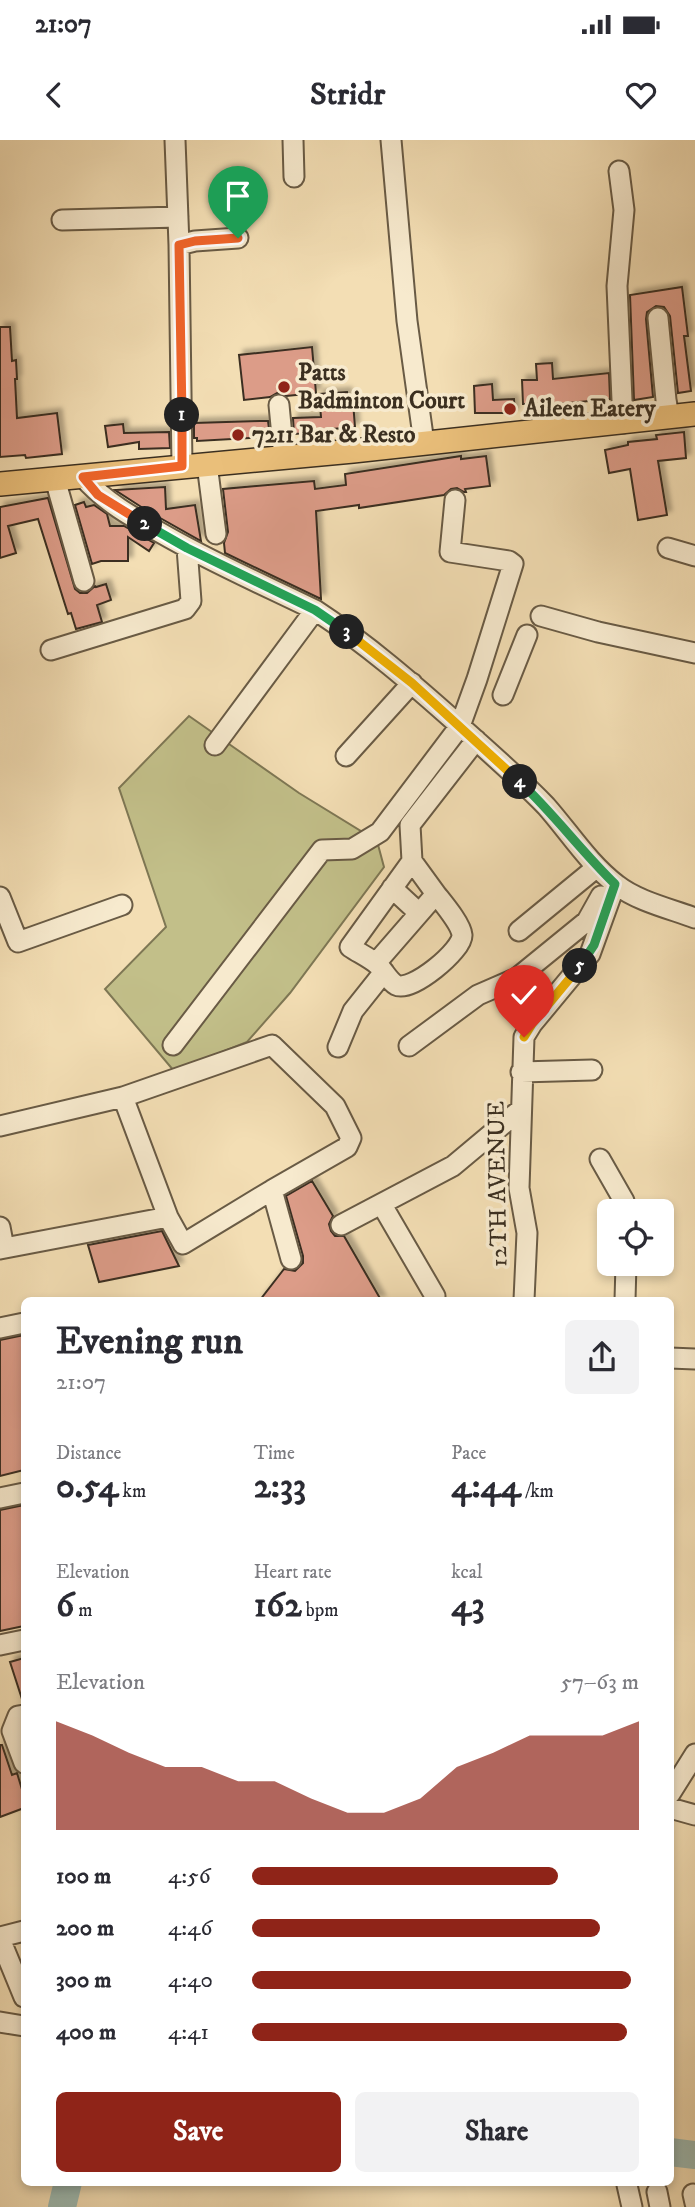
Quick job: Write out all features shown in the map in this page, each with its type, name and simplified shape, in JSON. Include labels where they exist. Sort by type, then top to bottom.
[{"type":"main road","points":[[0,484],[695,414]]},
{"type":"street","points":[[175,140],[182,466]]},
{"type":"street","points":[[293,140],[294,177]]},
{"type":"street","points":[[391,140],[407,321],[424,443]]},
{"type":"street","points":[[619,171],[624,210],[617,286],[623,423]]},
{"type":"street","points":[[62,220],[178,217]]},
{"type":"street","points":[[179,245],[238,238]]},
{"type":"street","points":[[658,318],[669,417]]},
{"type":"street","points":[[279,405],[284,457]]},
{"type":"street","points":[[206,464],[216,534]]},
{"type":"street","points":[[83,477],[98,495],[123,512],[187,548],[315,610],[412,683],[460,726],[545,805],[607,876],[628,893],[695,918]]},
{"type":"street","points":[[55,479],[84,581]]},
{"type":"street","points":[[173,1045],[322,850],[352,849],[380,832],[460,726],[513,564],[509,561],[450,552],[455,500]]},
{"type":"street","points":[[51,650],[185,609],[191,601],[187,548]]},
{"type":"street","points":[[668,548],[695,556]]},
{"type":"street","points":[[215,746],[315,610]]},
{"type":"street","points":[[541,616],[598,632],[695,653]]},
{"type":"street","points":[[480,669],[506,687],[527,635]]},
{"type":"street","points":[[346,756],[412,683]]},
{"type":"street","points":[[412,861],[350,947],[380,968],[396,985],[404,987],[416,983],[439,965],[461,942],[459,926],[412,861],[410,825],[475,740]]},
{"type":"street","points":[[519,930],[607,876]]},
{"type":"street","points":[[409,1046],[478,995],[517,978],[587,922],[607,876]]},
{"type":"street","name":"12TH AVENUE","points":[[524,1297],[527,1233],[519,1188],[524,1035],[590,954],[607,876]]},
{"type":"street","points":[[392,888],[419,914]]},
{"type":"street","points":[[338,1047],[354,1011],[380,968],[436,894]]},
{"type":"street","points":[[0,897],[4,918],[18,942],[122,905]]},
{"type":"street","points":[[0,1126],[123,1097],[272,1045],[335,1106],[351,1138],[347,1147],[183,1244],[168,1217],[123,1097]]},
{"type":"street","points":[[521,1072],[592,1070]]},
{"type":"street","points":[[341,1225],[453,1166],[520,1110]]},
{"type":"street","points":[[600,1159],[623,1199]]},
{"type":"street","points":[[272,1189],[291,1259]]},
{"type":"street","points":[[382,1205],[435,1296]]},
{"type":"street","points":[[0,1227],[2,1249],[168,1217]]},
{"type":"street","points":[[625,1297],[626,1276]]},
{"type":"street","points":[[0,1328],[21,1324]]},
{"type":"street","points":[[674,1358],[695,1360]]},
{"type":"street","points":[[0,1498],[21,1494]]},
{"type":"street","points":[[0,1645],[21,1641]]},
{"type":"street","points":[[21,1716],[12,1731],[21,1755]]},
{"type":"street","points":[[674,1788],[695,1754]]},
{"type":"street","points":[[674,1809],[695,1815]]},
{"type":"street","points":[[21,1932],[0,1938],[21,1990]]},
{"type":"street","points":[[0,2022],[21,2026]]},
{"type":"street","points":[[627,2186],[632,2207]]},
{"type":"shaded area","points":[[189,716],[299,793],[377,841],[384,867],[290,993],[247,1042],[174,1071],[105,989],[166,927],[119,788]]},
{"type":"building","points":[[682,287],[688,336],[684,336],[691,391],[678,393],[670,316],[664,307],[656,306],[647,312],[646,319],[653,397],[634,400],[630,295]]},
{"type":"building","points":[[0,327],[10,327],[12,361],[16,360],[17,418],[57,413],[62,454],[26,458],[25,455],[0,457]]},
{"type":"building","points":[[312,347],[316,393],[286,396],[277,393],[270,397],[244,400],[239,355]]},
{"type":"building","points":[[552,363],[553,379],[609,373],[610,399],[523,404],[522,380],[537,380],[536,364]]},
{"type":"building","points":[[492,384],[493,400],[514,399],[515,413],[475,413],[474,386]]},
{"type":"building","points":[[347,392],[348,402],[353,402],[355,427],[294,434],[293,418],[321,417],[319,394]]},
{"type":"building","points":[[268,421],[270,437],[197,441],[197,438],[194,438],[194,423]]},
{"type":"building","points":[[123,424],[124,433],[169,432],[170,448],[139,449],[139,442],[108,447],[105,426]]},
{"type":"building","points":[[684,432],[686,458],[658,461],[667,515],[638,520],[630,469],[609,473],[605,450],[628,445],[628,442],[657,439],[656,435]]},
{"type":"building","points":[[461,456],[461,459],[486,456],[490,486],[465,489],[466,492],[457,488],[451,489],[444,495],[359,508],[359,505],[316,511],[321,599],[225,553],[224,543],[228,532],[223,489],[314,481],[315,489],[346,485],[345,474]]},
{"type":"building","points":[[165,487],[166,509],[195,505],[201,541],[115,490]]},
{"type":"building","points":[[48,498],[75,589],[80,593],[87,593],[95,586],[106,584],[111,600],[97,605],[102,622],[76,629],[71,613],[68,614],[38,519],[8,526],[16,553],[0,558],[0,507]]},
{"type":"building","points":[[84,502],[86,507],[94,505],[107,514],[110,526],[124,526],[154,543],[149,551],[128,537],[128,561],[101,561],[92,564],[75,505]]},
{"type":"building","points":[[312,1181],[333,1216],[329,1224],[331,1231],[335,1236],[344,1236],[379,1297],[262,1297],[284,1269],[295,1271],[303,1263],[286,1196]]},
{"type":"building","points":[[162,1231],[179,1266],[99,1282],[88,1245]]},
{"type":"building","points":[[21,1336],[21,1471],[0,1476],[0,1340]]},
{"type":"building","points":[[21,1506],[21,1627],[0,1631],[0,1510]]},
{"type":"building","points":[[21,1659],[21,1696],[10,1662]]},
{"type":"building","points":[[2,1745],[12,1775],[17,1773],[21,1786],[21,1809],[0,1817]]},
{"type":"waterway","points":[[674,2152],[695,2155]]},
{"type":"waterway","points":[[62,2207],[67,2186]]},
{"type":"place","name":"Patts Badminton Court","points":[[284,387]]},
{"type":"place","name":"Aileen Eatery","points":[[510,409]]},
{"type":"place","name":"7211 Bar & Resto","points":[[238,435]]},
{"type":"route","points":[[238,238],[179,245],[182,466],[83,477],[98,495],[123,512],[187,548],[315,610],[365,646],[412,683],[545,805],[597,867],[615,884],[590,954],[524,1037]]}]
